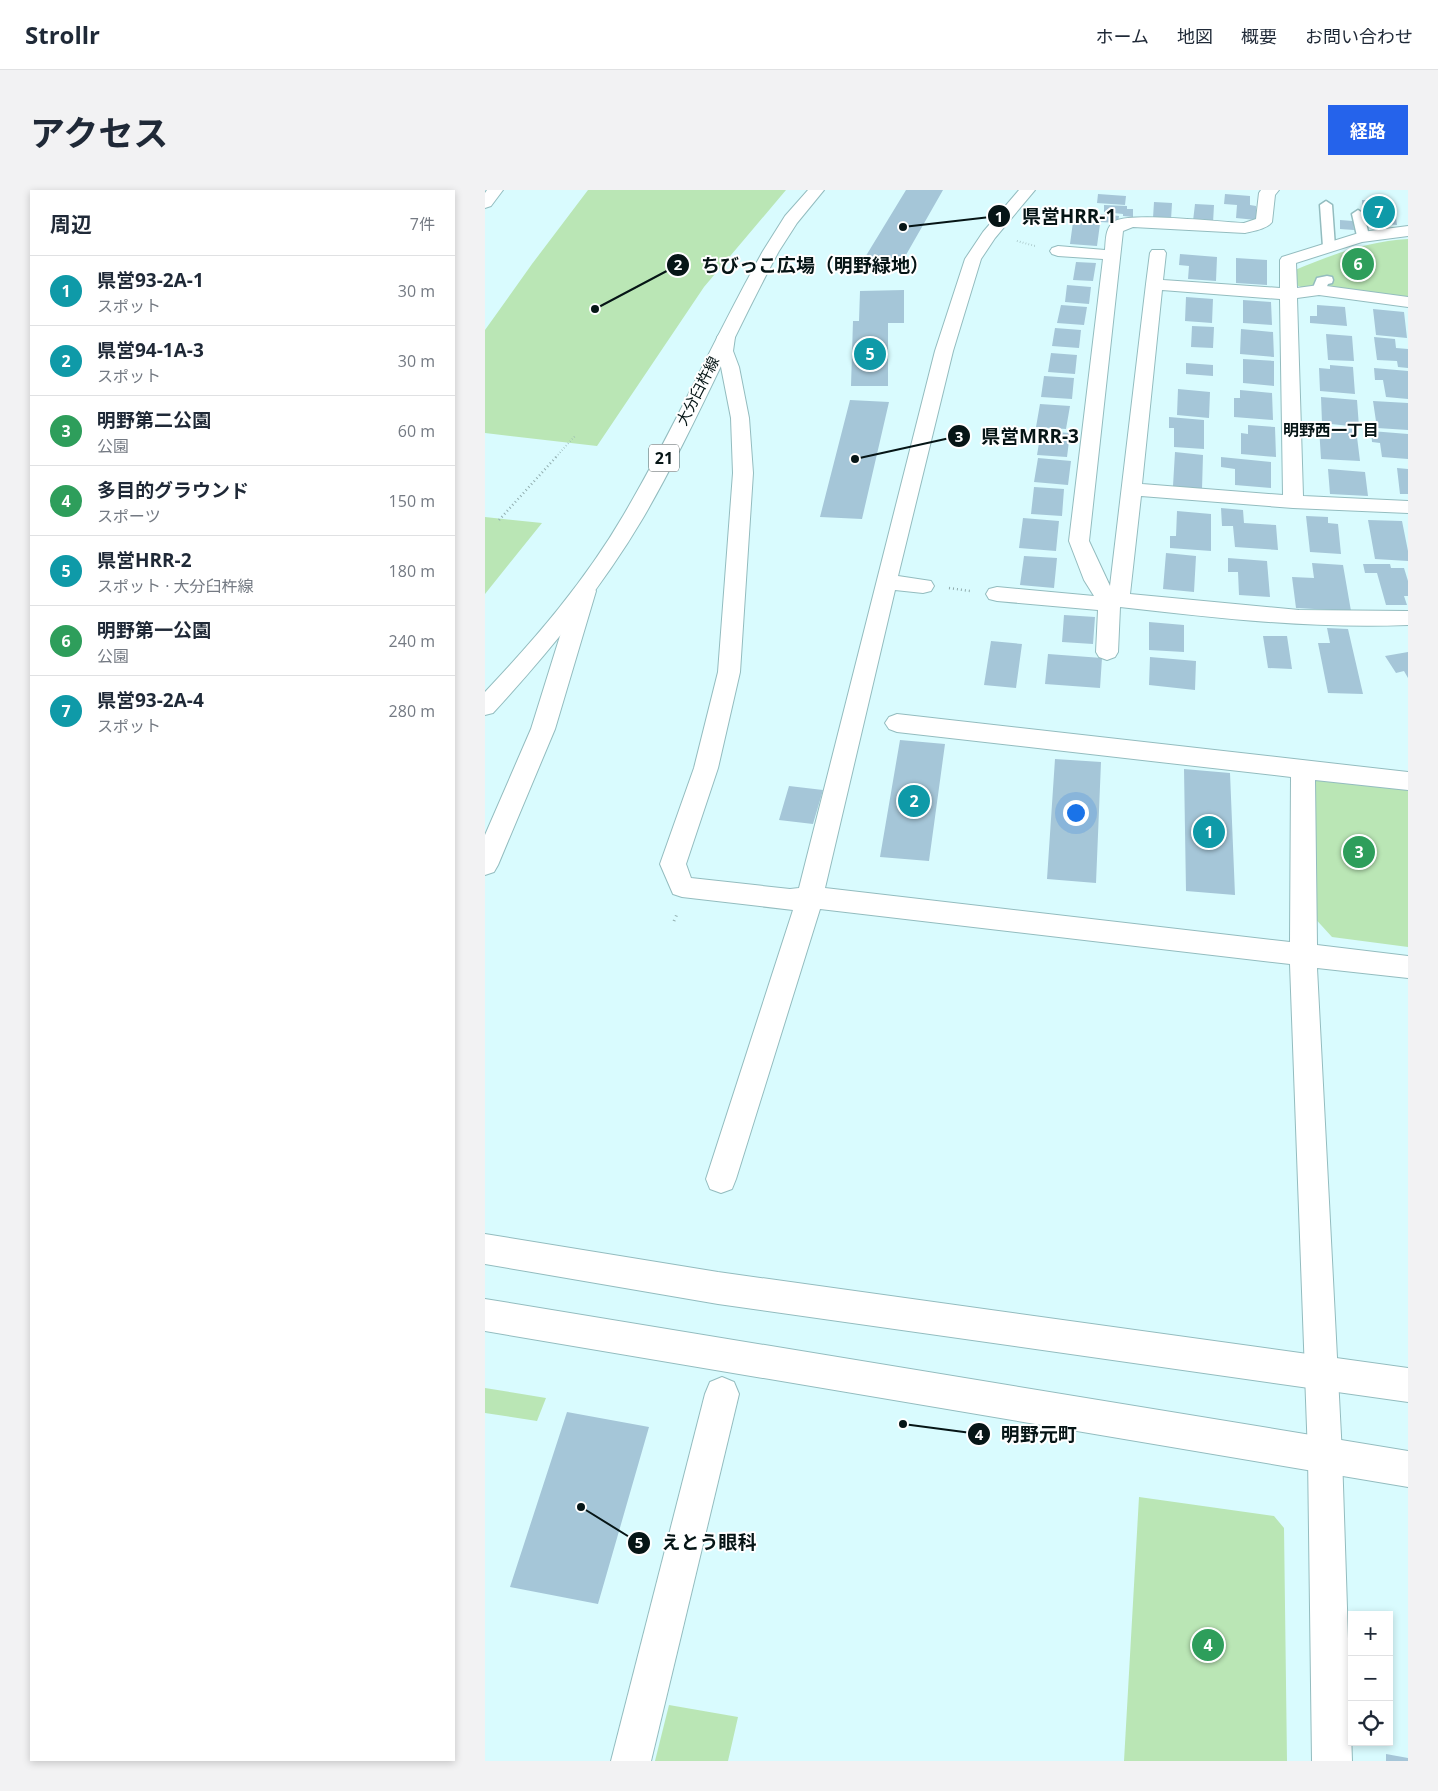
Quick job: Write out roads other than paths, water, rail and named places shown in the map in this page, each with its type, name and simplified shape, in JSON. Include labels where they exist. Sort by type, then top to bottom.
[{"type":"street","points":[[485,203],[495,190]]},
{"type":"street","name":"大分臼杵線","points":[[485,707],[554,631],[585,591],[620,540],[778,235],[816,190]]},
{"type":"street","points":[[721,1179],[810,896],[885,582],[944,351],[973,259],[989,235],[1027,190]]},
{"type":"street","points":[[1114,601],[1095,580],[1079,541],[1115,230],[1120,225],[1133,222],[1245,228],[1264,222],[1267,194],[1271,190]]},
{"type":"street","points":[[1293,502],[1288,260],[1363,236],[1408,231]]},
{"type":"street","points":[[1058,251],[1112,255]]},
{"type":"street","points":[[1107,652],[1131,489],[1158,253]]},
{"type":"street","points":[[1154,284],[1288,294],[1323,285],[1408,302]]},
{"type":"street","points":[[726,337],[724,351],[731,367],[740,418],[743,473],[729,672],[706,768],[673,864],[682,888],[790,900],[810,896],[1408,967]]},
{"type":"street","points":[[1131,489],[1293,502],[1408,507]]},
{"type":"street","points":[[885,582],[923,586]]},
{"type":"street","points":[[485,865],[543,729],[585,591]]},
{"type":"street","points":[[997,594],[1097,603],[1114,601],[1286,617],[1369,620],[1408,618]]},
{"type":"street","points":[[897,724],[1408,781]]},
{"type":"street","points":[[1303,769],[1303,954],[1325,1455],[1332,1761]]},
{"type":"street","points":[[485,1249],[718,1288],[1408,1385]]},
{"type":"street","points":[[485,1315],[1408,1469]]},
{"type":"street","points":[[631,1761],[722,1394]]},
{"type":"lane","points":[[1326,205],[1329,247]]},
{"type":"lane","points":[[1358,214],[1363,236]]},
{"type":"place","name":"県営93-2A-4","points":[[1379,212]]},
{"type":"place","name":"県営HRR-1","points":[[903,227]]},
{"type":"place","name":"明野第一公園","points":[[1358,264]]},
{"type":"place","name":"ちびっこ広場（明野緑地）","points":[[595,309]]},
{"type":"place","name":"県営HRR-2","points":[[870,354]]},
{"type":"place","name":"県営MRR-3","points":[[855,459]]},
{"type":"place","name":"県営94-1A-3","points":[[914,801]]},
{"type":"place","name":"県営93-2A-1","points":[[1209,832]]},
{"type":"place","name":"明野第二公園","points":[[1359,852]]},
{"type":"place","name":"明野元町","points":[[903,1424]]},
{"type":"place","name":"えとう眼科","points":[[581,1507]]},
{"type":"place","name":"多目的グラウンド","points":[[1208,1645]]},
{"type":"district","name":"明野西一丁目","points":[[1331,430]]}]
